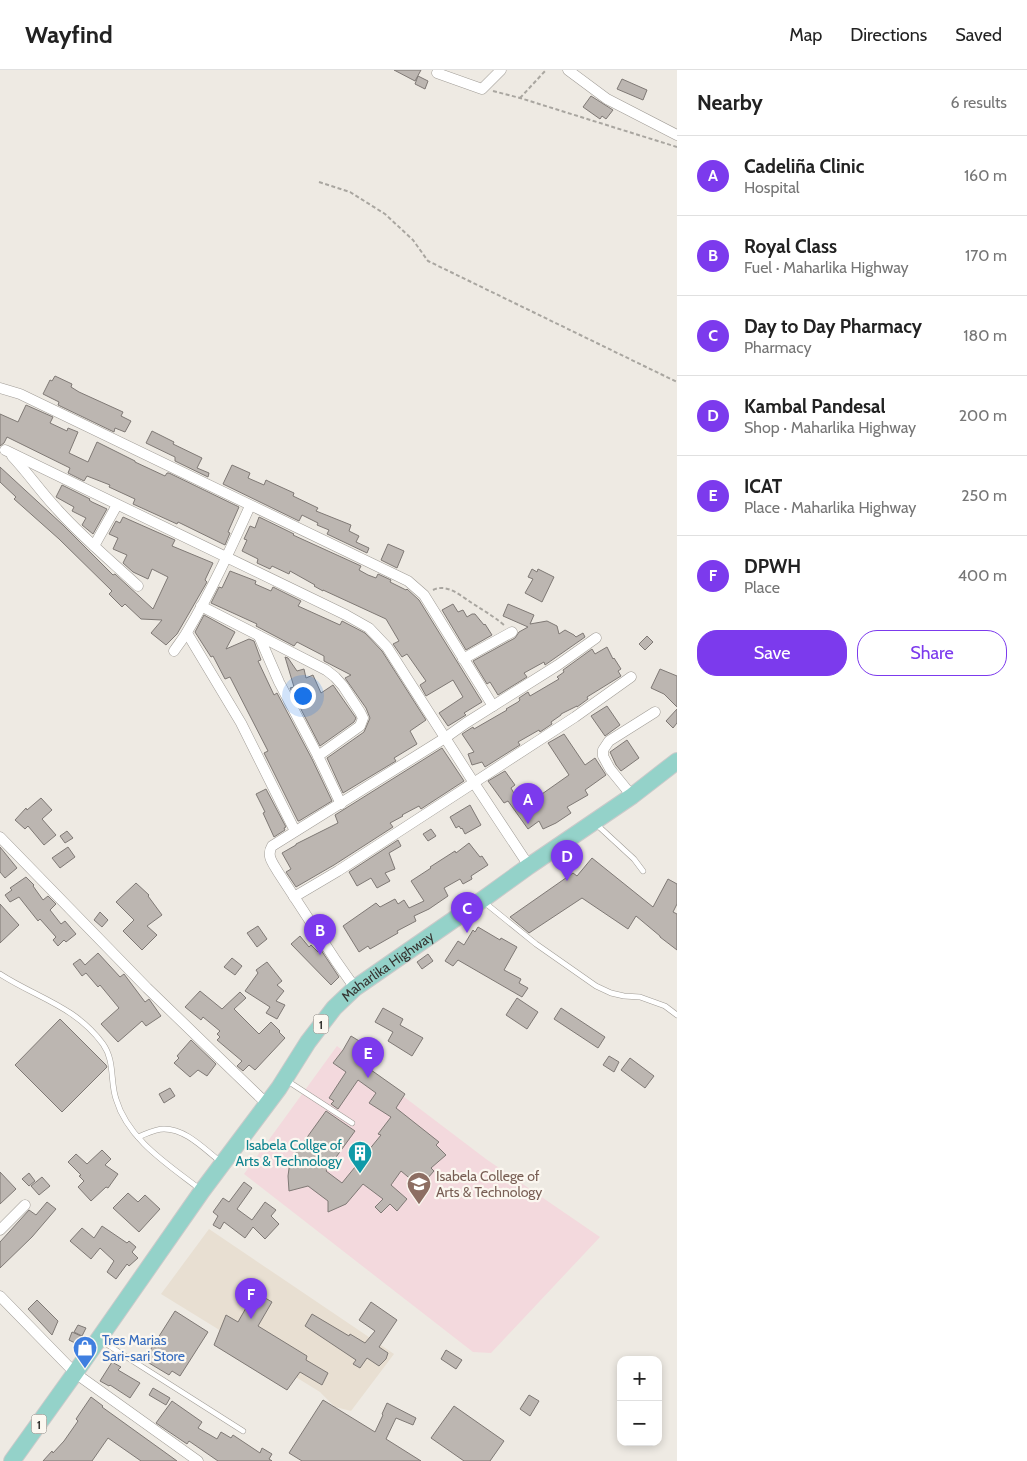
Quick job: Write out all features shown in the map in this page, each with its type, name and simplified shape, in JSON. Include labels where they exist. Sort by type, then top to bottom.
[{"type":"main road","name":"Maharlika Highway","points":[[12,1461],[202,1191],[267,1104],[308,1042],[334,1008],[355,988],[632,796],[677,762]]},
{"type":"street","points":[[437,71],[482,89],[501,70]]},
{"type":"street","points":[[568,70],[607,99],[677,135]]},
{"type":"street","points":[[0,388],[20,394],[395,574],[416,586],[424,594],[493,706]]},
{"type":"street","points":[[2,448],[370,628],[387,647],[529,866]]},
{"type":"street","points":[[2,448],[23,467],[56,509],[138,586]]},
{"type":"street","points":[[94,546],[117,505]]},
{"type":"street","points":[[174,651],[187,633],[202,606],[250,506]]},
{"type":"street","points":[[202,606],[326,670],[335,676],[343,686],[363,718],[360,726],[318,756]]},
{"type":"street","points":[[463,659],[512,632]]},
{"type":"street","points":[[187,633],[241,724],[295,832]]},
{"type":"street","points":[[259,636],[279,682],[341,804]]},
{"type":"street","points":[[355,988],[270,858],[269,853],[272,846],[445,738],[558,665],[596,638]]},
{"type":"street","points":[[294,897],[338,871],[474,783],[575,717],[631,677]]},
{"type":"street","points":[[632,796],[610,769],[603,756],[603,750],[609,742],[656,712]]},
{"type":"street","points":[[0,837],[147,988],[267,1104]]},
{"type":"street","points":[[0,1230],[25,1205]]},
{"type":"street","points":[[0,1296],[75,1373],[198,1461]]},
{"type":"lane","points":[[594,822],[634,859],[643,871]]},
{"type":"lane","points":[[482,900],[536,944],[596,986],[610,993],[640,997],[665,1006],[677,1015]]},
{"type":"lane","points":[[0,974],[14,983],[60,1005],[78,1018],[104,1046],[111,1061],[115,1097],[122,1116],[149,1148],[202,1191]]},
{"type":"lane","points":[[284,1079],[352,1124]]},
{"type":"lane","points":[[138,1137],[157,1130],[175,1130],[188,1136],[222,1164]]},
{"type":"lane","points":[[98,1339],[243,1431]]},
{"type":"path","points":[[520,98],[546,70]]},
{"type":"path","points":[[482,89],[520,98],[677,147]]},
{"type":"path","points":[[319,182],[350,192],[385,214],[413,240],[428,261],[677,382]]},
{"type":"path","points":[[424,594],[436,588],[460,594],[482,608],[512,632]]},
{"type":"shaded area","name":"Isabela College of Arts & Technology","points":[[337,1046],[486,1159],[600,1237],[491,1353],[473,1352],[244,1174]]},
{"type":"shaded area","points":[[209,1229],[394,1354],[351,1411],[335,1407],[320,1392],[161,1294]]},
{"type":"building","points":[[394,70],[421,70],[415,81]]},
{"type":"building","points":[[418,76],[428,81],[425,89],[415,84]]},
{"type":"building","points":[[622,79],[647,90],[643,100],[617,89]]},
{"type":"building","points":[[591,96],[613,110],[606,119],[602,116],[600,119],[583,107]]},
{"type":"building","points":[[55,376],[72,384],[71,387],[79,392],[123,412],[121,416],[131,421],[125,432],[115,428],[114,432],[58,405],[59,402],[43,394],[50,380],[52,381]]},
{"type":"building","points":[[26,405],[53,417],[50,423],[67,431],[68,428],[78,432],[69,453],[88,462],[97,442],[165,476],[169,473],[239,507],[228,532],[230,533],[225,545],[178,522],[177,524],[133,504],[135,499],[109,487],[110,485],[87,476],[84,481],[68,473],[70,468],[7,437],[0,446],[0,414],[18,422]]},
{"type":"building","points":[[152,431],[202,458],[197,468],[209,473],[208,477],[175,461],[175,457],[146,443]]},
{"type":"building","points":[[232,465],[250,473],[248,478],[264,485],[266,480],[294,493],[293,496],[318,508],[316,511],[351,525],[349,531],[359,536],[356,542],[369,548],[367,553],[327,534],[329,530],[302,515],[299,521],[223,484]]},
{"type":"building","points":[[0,467],[63,525],[113,575],[115,574],[153,609],[168,577],[152,569],[148,579],[133,572],[123,563],[127,555],[113,549],[118,538],[109,534],[116,521],[120,523],[123,517],[175,540],[172,546],[213,563],[205,580],[207,582],[177,634],[166,645],[151,633],[162,620],[141,619],[125,604],[122,607],[109,594],[112,591],[59,539],[14,499],[16,497],[0,482]]},
{"type":"building","points":[[62,485],[107,509],[93,534],[82,525],[86,518],[72,511],[74,507],[56,497]]},
{"type":"building","points":[[259,517],[293,535],[361,566],[359,570],[368,575],[376,578],[378,574],[391,580],[390,582],[407,589],[419,600],[482,702],[448,726],[439,713],[463,697],[453,680],[426,696],[420,685],[426,681],[407,654],[402,657],[393,644],[399,641],[386,619],[323,591],[290,571],[289,574],[272,566],[270,569],[257,563],[258,559],[242,551],[247,540],[244,539],[250,526],[255,528]]},
{"type":"building","points":[[388,544],[404,551],[397,568],[381,560]]},
{"type":"building","points":[[532,569],[537,572],[538,569],[554,577],[542,602],[525,593],[533,579],[528,577]]},
{"type":"building","points":[[230,571],[256,581],[255,584],[271,591],[273,587],[301,601],[298,606],[340,625],[342,621],[365,633],[382,651],[426,720],[410,731],[417,744],[394,758],[396,761],[343,793],[327,758],[364,732],[370,718],[366,708],[345,678],[351,675],[324,661],[324,656],[297,642],[294,646],[256,626],[257,624],[211,603],[219,587],[222,588]]},
{"type":"building","points":[[453,604],[458,612],[463,610],[467,617],[475,614],[492,635],[466,650],[442,610]]},
{"type":"building","points":[[508,604],[534,615],[530,624],[547,621],[557,626],[559,634],[565,630],[576,637],[583,633],[585,637],[545,665],[544,662],[524,673],[527,677],[498,695],[490,682],[487,684],[473,661],[515,638],[519,632],[528,627],[503,616]]},
{"type":"building","points":[[204,615],[235,632],[226,649],[249,639],[254,641],[261,660],[258,661],[274,695],[277,693],[332,801],[299,821],[264,753],[268,751],[230,677],[225,679],[213,656],[211,657],[195,632]]},
{"type":"building","points":[[647,636],[653,642],[645,650],[639,644]]},
{"type":"building","points":[[607,647],[621,669],[618,671],[621,676],[587,697],[588,699],[577,707],[561,714],[551,722],[552,724],[540,732],[539,730],[518,742],[520,745],[485,767],[482,762],[472,765],[468,754],[474,752],[462,734],[507,710],[528,692],[530,696],[559,679],[557,677],[564,672],[563,670],[592,649],[595,654]]},
{"type":"building","points":[[285,657],[288,658],[297,671],[304,669],[306,678],[313,675],[321,693],[333,685],[356,718],[354,722],[320,746],[290,688],[294,687]]},
{"type":"building","points":[[660,669],[677,676],[677,707],[664,694],[651,688]]},
{"type":"building","points":[[607,706],[620,725],[605,736],[591,716]]},
{"type":"building","points":[[677,709],[677,723],[673,728],[666,721]]},
{"type":"building","points":[[564,734],[585,765],[595,758],[606,775],[585,790],[588,795],[567,807],[571,813],[543,829],[539,821],[528,829],[508,801],[504,803],[488,781],[505,771],[515,785],[511,788],[522,808],[569,775],[548,743]]},
{"type":"building","points":[[627,740],[639,758],[621,771],[610,752]]},
{"type":"building","points":[[442,748],[464,781],[421,809],[419,806],[402,815],[390,823],[393,827],[296,887],[286,872],[291,869],[282,853],[338,823],[335,815]]},
{"type":"building","points":[[266,789],[286,827],[284,828],[285,830],[274,837],[256,794]]},
{"type":"building","points":[[41,798],[52,810],[42,819],[56,835],[44,845],[28,826],[25,829],[15,820],[26,808],[27,810]]},
{"type":"building","points":[[470,805],[481,825],[465,834],[459,826],[456,828],[450,817]]},
{"type":"building","points":[[431,829],[436,836],[428,841],[423,834]]},
{"type":"building","points":[[67,831],[73,838],[65,843],[60,836]]},
{"type":"building","points":[[398,840],[401,846],[389,853],[395,869],[385,873],[390,881],[377,888],[371,878],[357,886],[349,872]]},
{"type":"building","points":[[469,843],[488,865],[471,876],[472,879],[463,884],[460,879],[444,888],[448,896],[429,909],[414,916],[416,921],[370,949],[368,946],[359,952],[343,926],[376,903],[380,907],[395,899],[398,904],[404,900],[409,908],[424,901],[411,881]]},
{"type":"building","points":[[0,847],[17,868],[5,878],[0,872]]},
{"type":"building","points":[[68,847],[75,857],[60,868],[52,858]]},
{"type":"building","points":[[592,858],[653,907],[668,879],[677,884],[677,904],[673,912],[677,914],[677,950],[636,916],[628,929],[582,898],[529,933],[510,917],[573,873],[577,876]]},
{"type":"building","points":[[26,877],[34,885],[43,900],[48,896],[56,904],[50,910],[61,924],[65,921],[76,934],[66,942],[64,940],[58,946],[53,940],[56,937],[40,919],[38,921],[19,897],[10,902],[5,895],[12,890],[10,888]]},
{"type":"building","points":[[136,883],[149,895],[162,915],[147,926],[157,935],[142,950],[123,931],[134,920],[116,902]]},
{"type":"building","points":[[0,904],[19,925],[0,943]]},
{"type":"building","points":[[100,912],[108,920],[102,927],[94,920]]},
{"type":"building","points":[[258,926],[267,939],[257,947],[247,933]]},
{"type":"building","points":[[478,927],[500,940],[501,938],[517,947],[504,970],[521,979],[519,983],[528,988],[522,997],[458,960],[453,966],[445,961],[458,941],[464,945],[473,930],[475,932]]},
{"type":"building","points":[[300,936],[309,947],[311,945],[318,952],[321,950],[339,977],[331,985],[291,944]]},
{"type":"building","points":[[98,953],[120,977],[124,974],[145,1002],[149,999],[161,1016],[146,1026],[142,1021],[118,1042],[101,1024],[119,1008],[100,985],[98,987],[86,973],[82,976],[73,964],[80,959],[85,965]]},
{"type":"building","points":[[428,954],[433,961],[422,969],[417,962]]},
{"type":"building","points":[[232,958],[242,966],[235,975],[224,967]]},
{"type":"building","points":[[267,962],[282,981],[277,985],[284,991],[276,1001],[285,1005],[277,1019],[266,1013],[270,1007],[245,991],[258,973],[256,970]]},
{"type":"building","points":[[200,991],[222,1009],[240,992],[246,998],[234,1009],[259,1034],[271,1022],[285,1038],[255,1070],[249,1065],[243,1071],[237,1066],[242,1061],[217,1040],[220,1037],[217,1034],[220,1031],[203,1017],[201,1020],[185,1007]]},
{"type":"building","points":[[517,998],[538,1012],[527,1029],[506,1015]]},
{"type":"building","points":[[383,1008],[403,1019],[400,1025],[423,1038],[412,1056],[388,1041],[393,1032],[375,1022]]},
{"type":"building","points":[[561,1008],[605,1037],[598,1048],[554,1019]]},
{"type":"building","points":[[60,1019],[107,1067],[62,1112],[15,1065]]},
{"type":"building","points":[[351,1036],[374,1050],[364,1065],[405,1094],[396,1108],[439,1142],[436,1145],[446,1155],[431,1168],[434,1171],[420,1187],[401,1171],[391,1185],[407,1199],[397,1211],[390,1204],[381,1213],[375,1207],[383,1199],[363,1184],[346,1204],[328,1212],[328,1201],[308,1186],[289,1191],[290,1161],[326,1111],[355,1131],[326,1171],[342,1183],[381,1135],[378,1134],[391,1117],[369,1103],[376,1093],[358,1080],[338,1109],[331,1104],[334,1101],[329,1098],[346,1072],[333,1063]]},
{"type":"building","points":[[191,1040],[216,1064],[207,1076],[198,1070],[190,1077],[174,1063],[179,1058],[177,1056]]},
{"type":"building","points":[[609,1056],[619,1062],[614,1072],[603,1065]]},
{"type":"building","points":[[630,1058],[654,1076],[645,1088],[621,1070]]},
{"type":"building","points":[[170,1088],[175,1096],[164,1103],[159,1094]]},
{"type":"building","points":[[102,1150],[111,1159],[105,1165],[118,1174],[108,1188],[106,1187],[91,1201],[78,1187],[84,1181],[79,1176],[81,1175],[68,1162],[76,1154],[87,1164]]},
{"type":"building","points":[[0,1172],[16,1189],[0,1204]]},
{"type":"building","points":[[29,1173],[35,1181],[29,1186],[22,1179]]},
{"type":"building","points":[[42,1177],[50,1186],[39,1195],[31,1186]]},
{"type":"building","points":[[244,1182],[252,1188],[237,1209],[252,1220],[265,1202],[276,1210],[271,1216],[279,1224],[265,1239],[253,1227],[245,1238],[224,1222],[220,1229],[213,1225],[218,1216],[213,1212],[223,1198],[229,1202]]},
{"type":"building","points":[[128,1193],[138,1202],[145,1195],[160,1209],[139,1232],[113,1208]]},
{"type":"building","points":[[47,1202],[56,1209],[32,1237],[0,1268],[0,1242],[29,1210],[36,1215]]},
{"type":"building","points":[[102,1226],[136,1247],[132,1252],[138,1258],[129,1266],[127,1264],[116,1279],[107,1272],[114,1261],[100,1248],[91,1259],[70,1241],[82,1228],[94,1238]]},
{"type":"building","points":[[255,1292],[272,1302],[258,1326],[307,1356],[306,1360],[328,1373],[322,1385],[300,1372],[287,1390],[214,1345],[226,1315],[238,1322]]},
{"type":"building","points":[[37,1300],[58,1321],[52,1335],[28,1309]]},
{"type":"building","points":[[371,1302],[397,1320],[379,1347],[388,1353],[386,1359],[379,1366],[367,1358],[360,1368],[353,1364],[356,1360],[305,1326],[312,1314],[349,1336],[350,1334],[365,1343],[375,1331],[359,1320]]},
{"type":"building","points":[[175,1311],[208,1332],[180,1376],[172,1371],[169,1375],[144,1360]]},
{"type":"building","points":[[78,1325],[86,1328],[82,1336],[74,1332]]},
{"type":"building","points":[[72,1332],[81,1336],[77,1344],[69,1340]]},
{"type":"building","points":[[446,1350],[462,1360],[456,1369],[441,1359]]},
{"type":"building","points":[[112,1362],[121,1367],[118,1370],[140,1383],[130,1398],[100,1381]]},
{"type":"building","points":[[153,1388],[170,1398],[166,1405],[149,1395]]},
{"type":"building","points":[[529,1395],[539,1401],[530,1416],[520,1409]]},
{"type":"building","points":[[91,1397],[177,1461],[141,1461],[108,1438],[92,1461],[43,1461],[64,1441]]},
{"type":"building","points":[[323,1400],[375,1432],[387,1403],[416,1418],[413,1425],[396,1418],[386,1439],[421,1461],[302,1461],[289,1453]]},
{"type":"building","points":[[172,1401],[202,1422],[198,1428],[217,1439],[221,1432],[231,1438],[233,1435],[260,1453],[262,1448],[272,1454],[269,1459],[272,1461],[218,1461],[189,1441],[187,1444],[156,1423]]},
{"type":"building","points":[[454,1406],[504,1441],[490,1461],[464,1461],[431,1438]]},
{"type":"place","name":"Cadeliña Clinic","points":[[528,824]]},
{"type":"place","name":"Kambal Pandesal","points":[[567,881]]},
{"type":"place","name":"Day to Day Pharmacy","points":[[467,933]]},
{"type":"place","name":"Royal Class","points":[[320,955]]},
{"type":"place","name":"ICAT","points":[[368,1078]]},
{"type":"place","name":"Isabela Collge of Arts & Technology","points":[[360,1174]]},
{"type":"place","name":"Isabela College of Arts & Technology","points":[[419,1205]]},
{"type":"place","name":"DPWH","points":[[251,1319]]},
{"type":"place","name":"Tres Marias Sari-sari Store","points":[[85,1369]]}]
